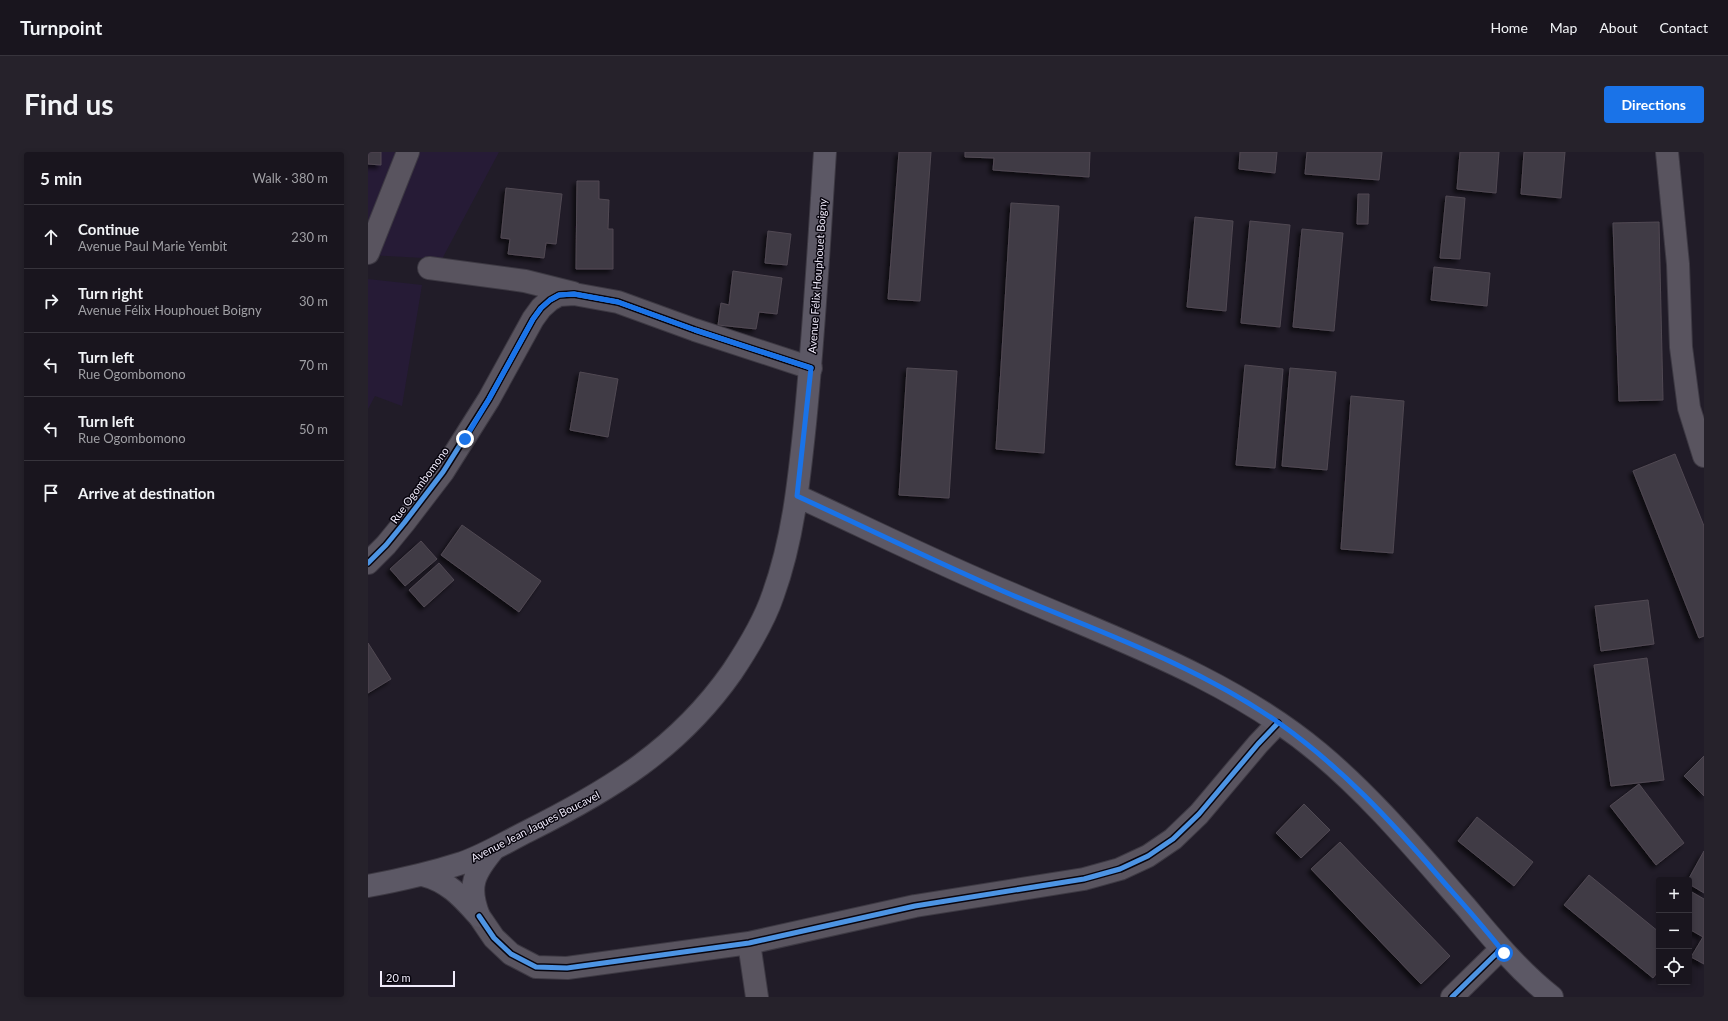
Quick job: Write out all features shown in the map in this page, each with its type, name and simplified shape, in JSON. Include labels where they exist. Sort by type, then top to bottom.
[{"type":"main road","name":"Avenue Félix Houphouet Boigny","points":[[797,496],[811,368],[825,152]]},
{"type":"main road","points":[[797,496],[1006,592],[1139,647],[1237,696],[1278,723],[1318,752],[1357,787],[1396,827],[1501,949],[1552,997]]},
{"type":"main road","name":"Avenue Jean Jaques Boucavel","points":[[368,886],[423,875],[465,862],[495,848],[570,811],[615,784],[645,763],[675,738],[702,710],[741,658],[759,627],[773,596],[797,496]]},
{"type":"main road","points":[[479,916],[473,900],[473,882],[483,862],[495,848]]},
{"type":"main road","points":[[423,875],[437,879],[450,887],[463,898],[479,916]]},
{"type":"street","points":[[368,253],[408,152]]},
{"type":"street","points":[[1666,152],[1678,264],[1681,347],[1689,408],[1704,456]]},
{"type":"street","points":[[429,268],[518,280],[574,294]]},
{"type":"street","name":"Rue Ogombomono","points":[[368,563],[400,529],[443,472],[489,399],[524,335],[541,308],[550,300],[559,295],[574,294],[618,302],[695,330],[811,368]]},
{"type":"street","points":[[479,916],[494,938],[511,954],[536,967],[568,968],[749,943],[915,906],[1084,879],[1120,869],[1148,856],[1173,839],[1199,814],[1258,744],[1278,723]]},
{"type":"street","points":[[749,943],[757,997]]},
{"type":"street","points":[[1452,997],[1501,949]]},
{"type":"shaded area","points":[[368,152],[499,152],[442,259],[368,255]]},
{"type":"shaded area","points":[[368,279],[422,285],[402,406],[375,396],[368,409]]},
{"type":"building","points":[[368,152],[381,152],[381,165],[368,164]]},
{"type":"building","points":[[899,152],[931,152],[920,301],[888,299]]},
{"type":"building","points":[[965,152],[1090,152],[1089,177],[993,170],[994,158],[965,157]]},
{"type":"building","points":[[1240,152],[1277,152],[1275,173],[1239,169]]},
{"type":"building","points":[[1307,152],[1382,152],[1379,180],[1305,174]]},
{"type":"building","points":[[1460,152],[1499,152],[1496,193],[1457,189]]},
{"type":"building","points":[[1524,152],[1565,152],[1561,198],[1521,194]]},
{"type":"building","points":[[577,181],[599,181],[599,199],[609,200],[608,229],[613,229],[613,269],[576,269]]},
{"type":"building","points":[[506,188],[562,194],[556,244],[546,243],[544,258],[508,254],[510,239],[501,238]]},
{"type":"building","points":[[1358,194],[1369,194],[1368,224],[1357,224]]},
{"type":"building","points":[[1446,196],[1465,198],[1460,259],[1440,258]]},
{"type":"building","points":[[1011,203],[1059,206],[1044,453],[996,449]]},
{"type":"building","points":[[1195,217],[1233,221],[1226,311],[1187,307]]},
{"type":"building","points":[[1250,221],[1290,225],[1280,327],[1241,323]]},
{"type":"building","points":[[1659,222],[1663,400],[1619,401],[1613,223]]},
{"type":"building","points":[[1302,229],[1343,233],[1334,331],[1293,327]]},
{"type":"building","points":[[768,231],[791,234],[787,265],[765,263]]},
{"type":"building","points":[[1434,267],[1490,273],[1487,306],[1431,300]]},
{"type":"building","points":[[733,271],[782,278],[777,314],[759,312],[756,329],[718,325],[721,303],[729,305]]},
{"type":"building","points":[[1245,365],[1283,369],[1275,468],[1236,465]]},
{"type":"building","points":[[907,368],[957,371],[949,498],[899,495]]},
{"type":"building","points":[[1290,368],[1336,372],[1327,470],[1282,466]]},
{"type":"building","points":[[580,372],[618,379],[608,437],[570,430]]},
{"type":"building","points":[[1351,396],[1404,401],[1393,553],[1341,549]]},
{"type":"building","points":[[1675,454],[1704,526],[1704,636],[1699,638],[1633,471]]},
{"type":"building","points":[[462,525],[541,581],[519,612],[441,555]]},
{"type":"building","points":[[421,541],[437,559],[405,586],[390,569]]},
{"type":"building","points":[[439,563],[454,580],[424,607],[409,590]]},
{"type":"building","points":[[1648,600],[1654,644],[1601,651],[1595,606]]},
{"type":"building","points":[[368,643],[391,679],[368,693]]},
{"type":"building","points":[[1647,658],[1664,780],[1611,786],[1594,665]]},
{"type":"building","points":[[1704,756],[1704,796],[1684,776]]},
{"type":"building","points":[[1639,784],[1684,843],[1656,865],[1610,806]]},
{"type":"building","points":[[1304,804],[1330,830],[1301,858],[1276,833]]},
{"type":"building","points":[[1477,817],[1533,862],[1514,886],[1458,841]]},
{"type":"building","points":[[1340,842],[1450,956],[1421,984],[1311,869]]},
{"type":"building","points":[[1704,851],[1704,893],[1692,886],[1692,877],[1690,877]]},
{"type":"building","points":[[1589,875],[1656,930],[1656,974],[1653,978],[1564,905]]},
{"type":"building","points":[[1692,892],[1704,899],[1704,964],[1692,958],[1703,937],[1692,931]]},
{"type":"cycle path","points":[[368,563],[386,545],[443,472],[489,399],[533,319],[541,308],[550,300],[559,295],[574,294],[618,302],[695,330],[811,368]]},
{"type":"cycle path","points":[[479,916],[494,938],[511,954],[536,967],[567,968],[749,943],[915,906],[1084,879],[1120,869],[1148,856],[1173,839],[1199,814],[1258,744],[1278,723]]},
{"type":"cycle path","points":[[1452,997],[1501,949]]},
{"type":"route","points":[[465,439],[533,319],[541,308],[550,300],[559,295],[574,294],[618,302],[695,330],[811,368],[797,496],[1012,595],[1139,647],[1237,696],[1318,752],[1357,787],[1396,827],[1504,953]]}]
